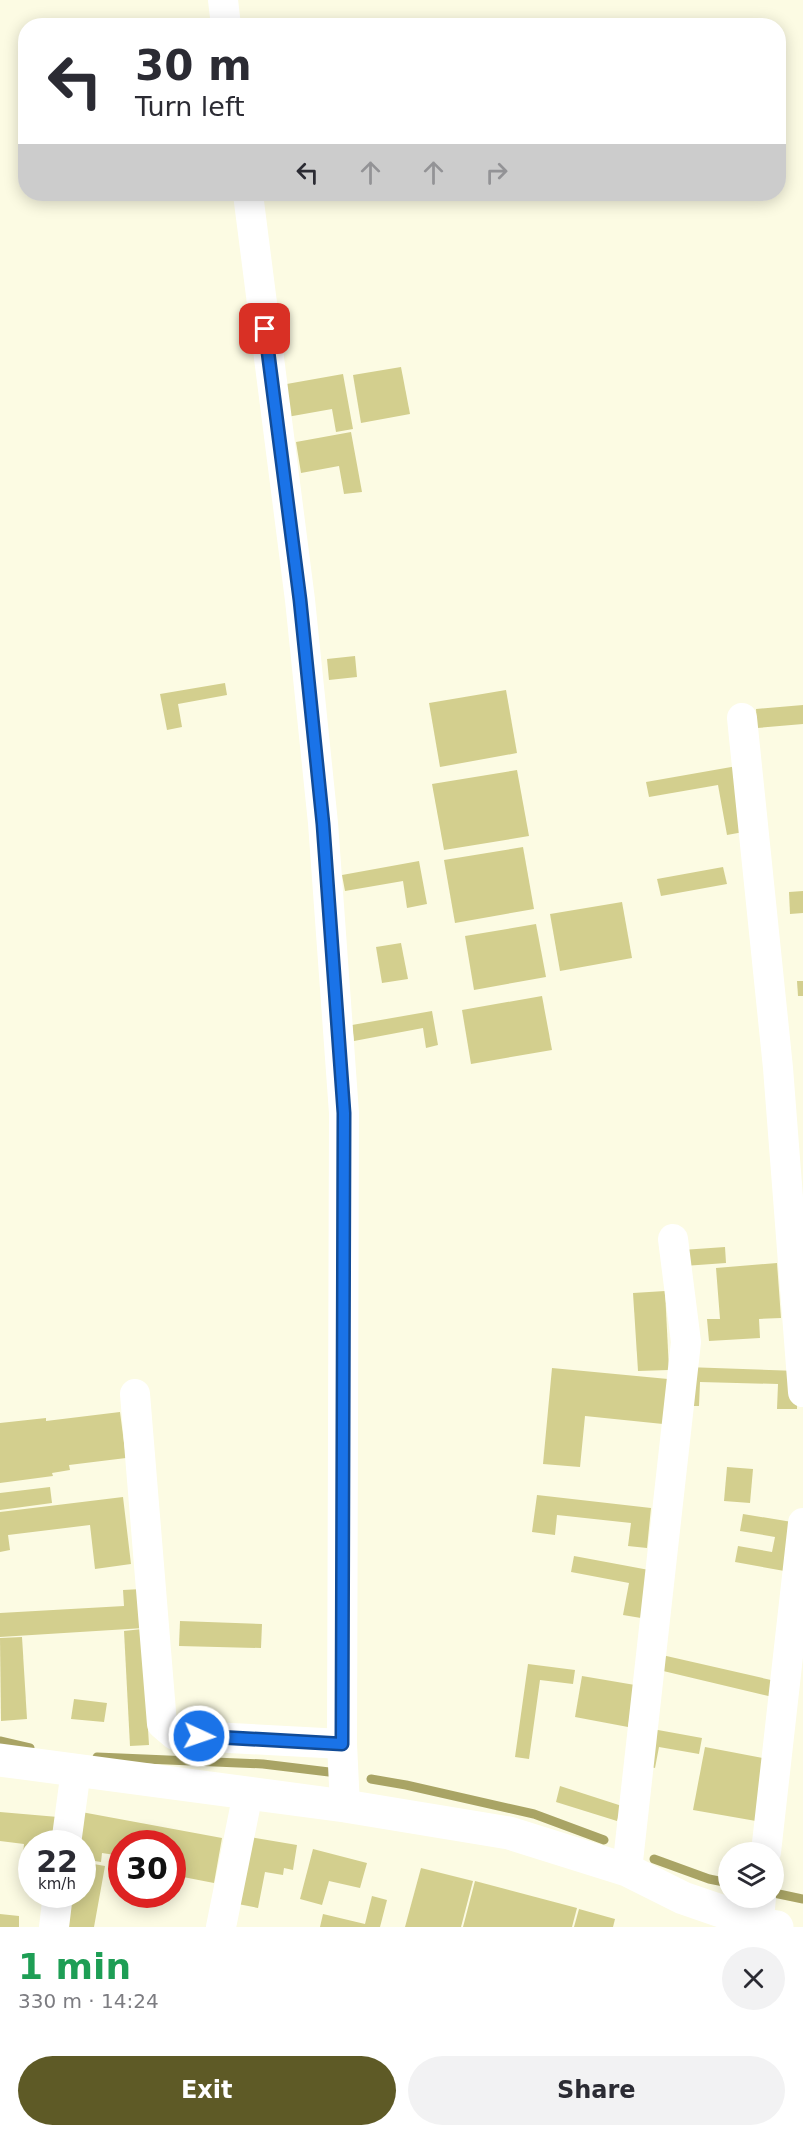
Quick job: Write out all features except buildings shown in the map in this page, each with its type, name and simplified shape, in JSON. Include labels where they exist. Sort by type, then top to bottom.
[{"type":"street","points":[[223,0],[225,18]]},
{"type":"street","points":[[249,201],[300,600],[323,824],[344,1113],[342,1744],[345,1806]]},
{"type":"street","points":[[742,718],[778,1068],[803,1392]]},
{"type":"street","points":[[627,1870],[686,1342],[673,1239]]},
{"type":"street","points":[[135,1394],[162,1724],[175,1735],[342,1744]]},
{"type":"street","points":[[767,1842],[803,1523]]},
{"type":"street","points":[[0,1760],[345,1806],[509,1833],[627,1870],[683,1898],[763,1917]]},
{"type":"street","points":[[68,1830],[76,1770]]},
{"type":"street","points":[[221,1927],[248,1793]]},
{"type":"street","points":[[54,1927],[56,1908]]},
{"type":"waterway","points":[[0,1741],[30,1748]]},
{"type":"waterway","points":[[97,1757],[263,1764],[329,1772]]},
{"type":"waterway","points":[[371,1779],[534,1814],[604,1840]]},
{"type":"waterway","points":[[654,1859],[718,1881]]},
{"type":"waterway","points":[[784,1895],[803,1899]]},
{"type":"route","points":[[199,1736],[342,1744],[344,1113],[323,824],[300,600],[265,329]]}]
